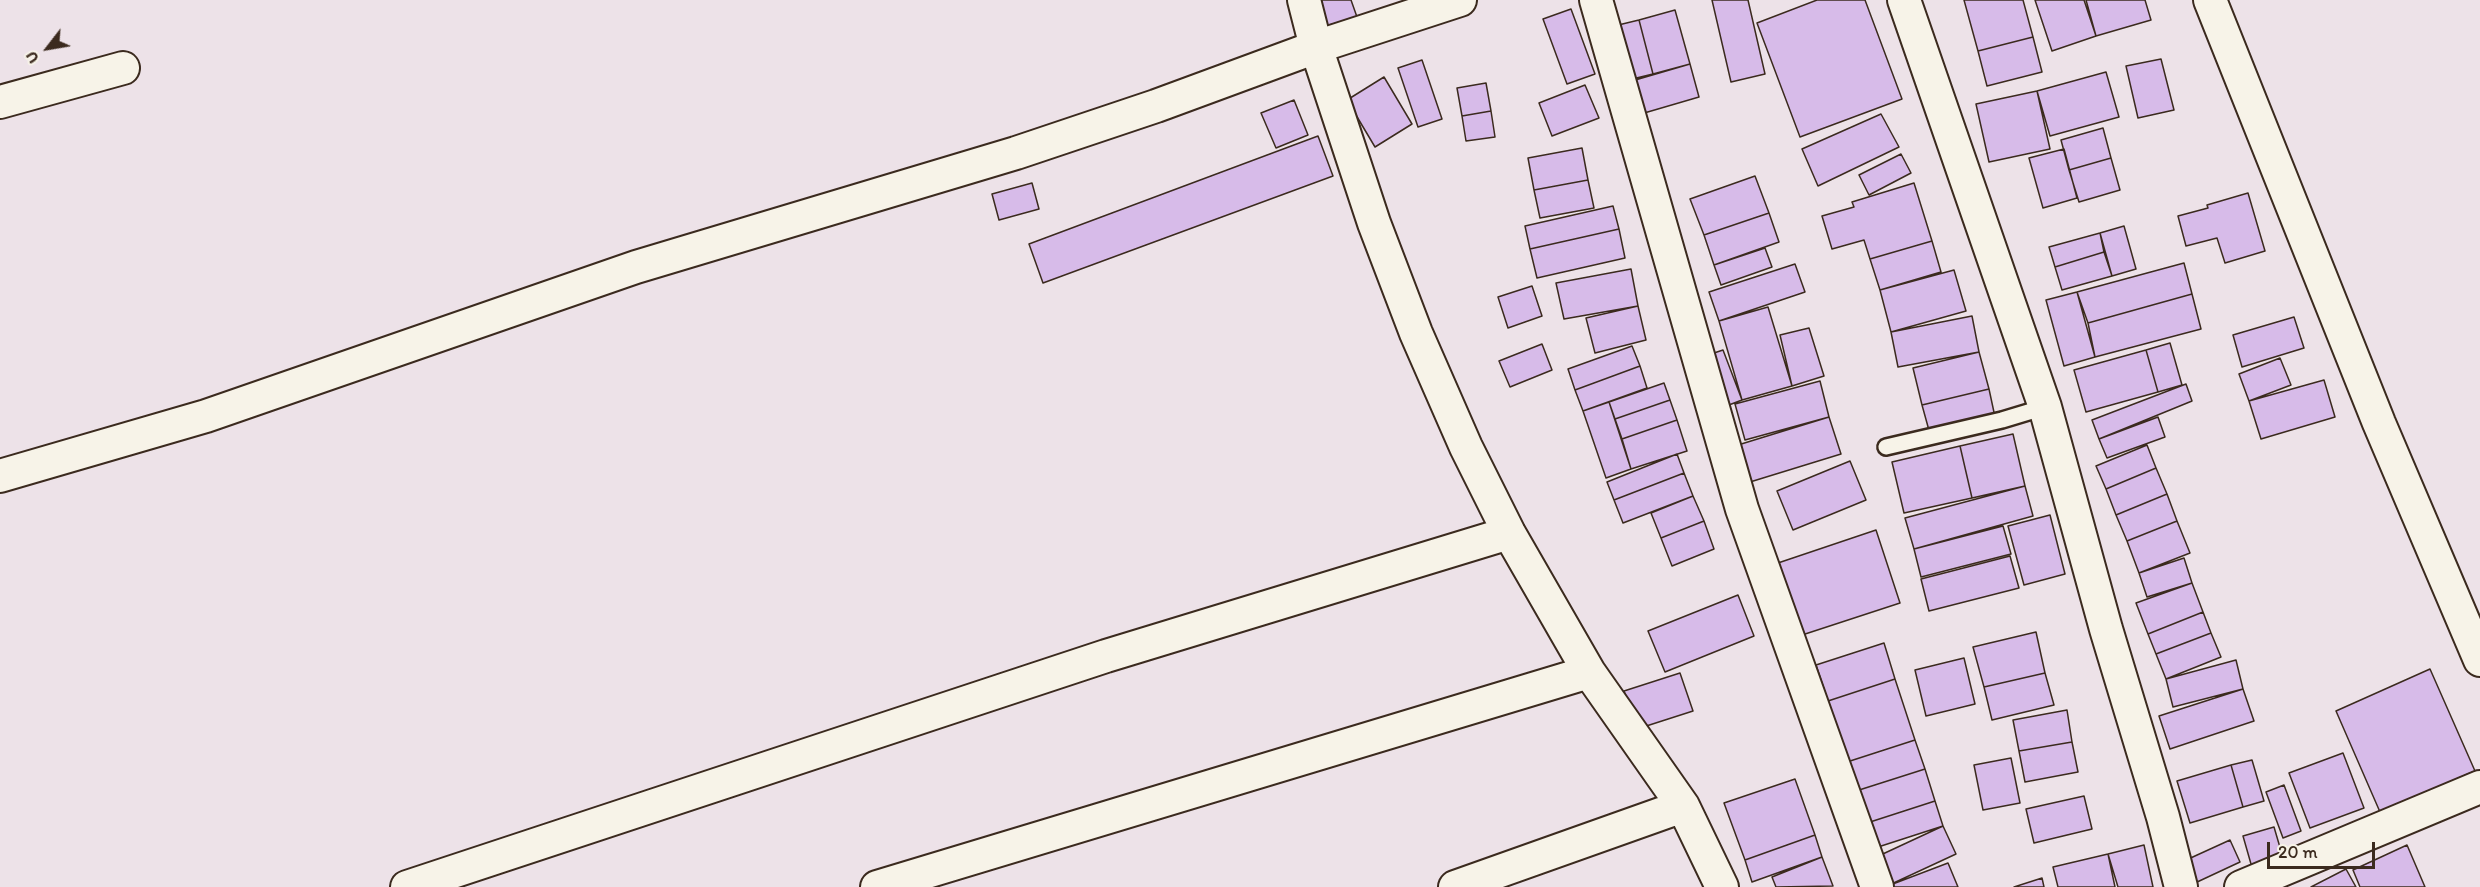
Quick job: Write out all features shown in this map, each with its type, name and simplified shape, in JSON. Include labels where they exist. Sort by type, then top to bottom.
[{"type":"street","points":[[1304,0],[1316,47],[1374,223],[1416,333],[1466,447],[1509,533],[1589,672],[1683,806],[1722,887]]},
{"type":"street","points":[[0,476],[206,416],[636,267],[1016,153],[1156,106],[1316,47],[1460,0]]},
{"type":"street","points":[[1596,0],[1742,509],[1877,887]]},
{"type":"street","points":[[1905,0],[2045,407],[2106,629],[2163,817],[2181,887]]},
{"type":"street","points":[[2210,0],[2379,423],[2480,660]]},
{"type":"street","points":[[0,102],[123,68]]},
{"type":"street","points":[[407,887],[1107,656],[1509,533]]},
{"type":"street","points":[[877,887],[1542,684],[1589,672]]},
{"type":"street","points":[[2241,887],[2480,787]]},
{"type":"street","points":[[1455,887],[1683,806]]},
{"type":"lane","points":[[1886,447],[2002,420],[2045,407]]},
{"type":"building","points":[[1317,0],[1351,0],[1357,17],[1326,26]]},
{"type":"building","points":[[1712,0],[1748,0],[1765,74],[1731,82]]},
{"type":"building","points":[[1817,0],[1865,0],[1902,99],[1800,137],[1757,23]]},
{"type":"building","points":[[1964,0],[2023,0],[2033,37],[1978,51]]},
{"type":"building","points":[[2035,0],[2084,0],[2096,36],[2052,51]]},
{"type":"building","points":[[2086,0],[2145,0],[2151,20],[2096,36]]},
{"type":"building","points":[[1571,9],[1595,74],[1567,84],[1543,19]]},
{"type":"building","points":[[1675,10],[1690,64],[1653,74],[1639,20]]},
{"type":"building","points":[[1639,20],[1653,74],[1624,81],[1610,27]]},
{"type":"building","points":[[2033,37],[2042,72],[1987,86],[1978,51]]},
{"type":"building","points":[[2161,59],[2174,110],[2138,118],[2126,66]]},
{"type":"building","points":[[1422,60],[1442,119],[1418,127],[1398,68]]},
{"type":"building","points":[[1690,64],[1699,97],[1634,116],[1625,83]]},
{"type":"building","points":[[2106,72],[2119,117],[2050,136],[2037,91]]},
{"type":"building","points":[[1384,77],[1412,124],[1375,147],[1347,100]]},
{"type":"building","points":[[1486,83],[1491,111],[1462,116],[1457,88]]},
{"type":"building","points":[[1585,85],[1599,118],[1552,136],[1539,103]]},
{"type":"building","points":[[2037,91],[2050,149],[1989,162],[1976,104]]},
{"type":"building","points":[[1294,100],[1308,135],[1276,148],[1261,113]]},
{"type":"building","points":[[1491,111],[1495,137],[1466,141],[1462,116]]},
{"type":"building","points":[[1881,114],[1899,147],[1818,186],[1802,149]]},
{"type":"building","points":[[2103,128],[2111,158],[2069,170],[2061,140]]},
{"type":"building","points":[[1318,136],[1333,176],[1043,283],[1029,244]]},
{"type":"building","points":[[1582,148],[1588,180],[1534,190],[1528,158]]},
{"type":"building","points":[[2064,149],[2077,198],[2043,208],[2029,158]]},
{"type":"building","points":[[1901,154],[1911,173],[1869,195],[1859,175]]},
{"type":"building","points":[[2111,158],[2120,190],[2079,202],[2069,170]]},
{"type":"building","points":[[1755,176],[1769,213],[1704,235],[1690,199]]},
{"type":"building","points":[[1588,180],[1594,208],[1540,218],[1534,190]]},
{"type":"building","points":[[1032,183],[1039,209],[999,220],[992,194]]},
{"type":"building","points":[[1914,183],[1932,241],[1870,259],[1864,240],[1832,249],[1822,216],[1854,207],[1852,202]]},
{"type":"building","points":[[2248,193],[2265,251],[2225,263],[2217,238],[2186,246],[2178,216]]},
{"type":"building","points":[[1613,206],[1619,229],[1530,249],[1525,226]]},
{"type":"building","points":[[1769,213],[1779,242],[1714,265],[1704,235]]},
{"type":"building","points":[[2124,226],[2136,269],[2112,276],[2100,233]]},
{"type":"building","points":[[1619,229],[1625,258],[1537,278],[1530,249]]},
{"type":"building","points":[[2100,233],[2104,252],[2055,267],[2049,247]]},
{"type":"building","points":[[1932,241],[1941,272],[1880,290],[1870,259]]},
{"type":"building","points":[[1765,248],[1772,267],[1721,285],[1714,265]]},
{"type":"building","points":[[2104,252],[2112,276],[2062,290],[2055,267]]},
{"type":"building","points":[[2184,263],[2192,294],[2088,323],[2077,292]]},
{"type":"building","points":[[1795,264],[1805,292],[1719,321],[1709,292]]},
{"type":"building","points":[[1631,269],[1638,306],[1564,319],[1556,283]]},
{"type":"building","points":[[1954,270],[1966,311],[1891,332],[1880,290]]},
{"type":"building","points":[[1532,286],[1542,316],[1508,328],[1498,297]]},
{"type":"building","points":[[2077,292],[2095,357],[2064,366],[2046,300]]},
{"type":"building","points":[[2192,294],[2201,329],[2095,357],[2088,323]]},
{"type":"building","points":[[1638,306],[1646,340],[1595,353],[1586,318]]},
{"type":"building","points":[[1768,307],[1792,386],[1742,400],[1719,321]]},
{"type":"building","points":[[1972,316],[1979,352],[1898,367],[1891,332]]},
{"type":"building","points":[[2294,317],[2304,348],[2242,367],[2233,335]]},
{"type":"building","points":[[1809,328],[1824,376],[1792,386],[1780,335]]},
{"type":"building","points":[[2170,343],[2182,385],[2158,392],[2146,350]]},
{"type":"building","points":[[1542,344],[1552,370],[1510,387],[1499,361]]},
{"type":"building","points":[[1632,346],[1640,366],[1575,390],[1568,369]]},
{"type":"building","points":[[1723,350],[1742,400],[1721,408],[1702,357]]},
{"type":"building","points":[[2146,350],[2158,392],[2086,412],[2074,370]]},
{"type":"building","points":[[1979,352],[1989,389],[1922,405],[1913,368]]},
{"type":"building","points":[[2280,358],[2291,385],[2249,401],[2239,374]]},
{"type":"building","points":[[1640,366],[1647,388],[1583,411],[1575,390]]},
{"type":"building","points":[[2324,380],[2335,417],[2261,439],[2249,401]]},
{"type":"building","points":[[1820,381],[1829,417],[1745,440],[1735,404]]},
{"type":"building","points":[[1664,383],[1670,400],[1615,419],[1609,402]]},
{"type":"building","points":[[2186,384],[2192,401],[2099,439],[2092,420]]},
{"type":"building","points":[[1989,389],[1995,417],[1930,434],[1922,405]]},
{"type":"building","points":[[1670,400],[1677,420],[1622,439],[1615,419]]},
{"type":"building","points":[[1609,402],[1631,469],[1606,478],[1583,411]]},
{"type":"building","points":[[1829,417],[1841,454],[1750,482],[1738,445]]},
{"type":"building","points":[[2158,417],[2165,437],[2107,458],[2099,439]]},
{"type":"building","points":[[1677,420],[1687,451],[1631,469],[1622,439]]},
{"type":"building","points":[[2013,434],[2025,486],[1972,498],[1960,446]]},
{"type":"building","points":[[2147,445],[2156,468],[2106,489],[2096,466]]},
{"type":"building","points":[[1960,446],[1972,498],[1904,513],[1892,462]]},
{"type":"building","points":[[1677,454],[1684,473],[1614,500],[1607,482]]},
{"type":"building","points":[[1850,461],[1866,500],[1793,530],[1777,491]]},
{"type":"building","points":[[2156,468],[2167,494],[2116,515],[2106,489]]},
{"type":"building","points":[[1684,473],[1693,496],[1623,523],[1614,500]]},
{"type":"building","points":[[2025,486],[2033,516],[1914,549],[1905,518]]},
{"type":"building","points":[[2167,494],[2177,521],[2127,541],[2116,515]]},
{"type":"building","points":[[1693,496],[1704,521],[1661,538],[1651,513]]},
{"type":"building","points":[[2050,515],[2065,574],[2024,585],[2008,526]]},
{"type":"building","points":[[1704,521],[1714,549],[1672,566],[1661,538]]},
{"type":"building","points":[[2177,521],[2190,553],[2139,573],[2127,541]]},
{"type":"building","points":[[2003,526],[2011,554],[1921,577],[1914,549]]},
{"type":"building","points":[[1876,530],[1900,603],[1796,637],[1772,565]]},
{"type":"building","points":[[2010,556],[2019,588],[1929,611],[1921,579]]},
{"type":"building","points":[[2184,558],[2192,583],[2147,597],[2139,573]]},
{"type":"building","points":[[2192,583],[2203,612],[2148,634],[2136,603]]},
{"type":"building","points":[[1738,595],[1754,636],[1665,672],[1648,631]]},
{"type":"building","points":[[2203,612],[2211,633],[2156,654],[2148,634]]},
{"type":"building","points":[[2036,632],[2045,673],[1984,687],[1973,647]]},
{"type":"building","points":[[2211,633],[2221,657],[2166,679],[2156,654]]},
{"type":"building","points":[[1884,643],[1895,679],[1828,701],[1816,665]]},
{"type":"building","points":[[1964,658],[1975,704],[1926,716],[1915,670]]},
{"type":"building","points":[[2236,660],[2243,689],[2173,707],[2166,679]]},
{"type":"building","points":[[2430,669],[2475,771],[2380,812],[2336,711]]},
{"type":"building","points":[[1680,673],[1693,711],[1637,729],[1624,691]]},
{"type":"building","points":[[2045,673],[2054,705],[1992,720],[1984,687]]},
{"type":"building","points":[[1895,679],[1915,740],[1847,762],[1828,701]]},
{"type":"building","points":[[2243,689],[2254,721],[2170,749],[2159,716]]},
{"type":"building","points":[[2067,710],[2072,742],[2019,751],[2013,720]]},
{"type":"building","points":[[1915,740],[1925,769],[1856,791],[1847,762]]},
{"type":"building","points":[[2072,742],[2078,772],[2025,782],[2019,751]]},
{"type":"building","points":[[2343,753],[2364,808],[2310,828],[2289,773]]},
{"type":"building","points":[[2011,758],[2020,803],[1983,810],[1974,765]]},
{"type":"building","points":[[2252,760],[2264,801],[2243,807],[2231,765]]},
{"type":"building","points":[[2231,765],[2243,807],[2190,823],[2177,781]]},
{"type":"building","points":[[1925,769],[1935,801],[1867,823],[1856,791]]},
{"type":"building","points":[[1795,779],[1815,835],[1745,860],[1724,803]]},
{"type":"building","points":[[2284,785],[2301,831],[2283,838],[2266,792]]},
{"type":"building","points":[[2084,796],[2092,829],[2034,843],[2026,809]]},
{"type":"building","points":[[1935,801],[1943,826],[1875,848],[1867,823]]},
{"type":"building","points":[[1943,826],[1956,854],[1885,887],[1872,859]]},
{"type":"building","points":[[2274,827],[2284,861],[2253,871],[2243,836]]},
{"type":"building","points":[[1815,835],[1822,857],[1752,882],[1745,860]]},
{"type":"building","points":[[2230,840],[2240,862],[2195,883],[2184,861]]},
{"type":"building","points":[[2144,845],[2153,887],[2118,887],[2108,854]]},
{"type":"building","points":[[2407,845],[2425,887],[2360,887],[2353,870]]},
{"type":"building","points":[[2108,854],[2115,887],[2058,887],[2053,867]]},
{"type":"building","points":[[1822,857],[1833,886],[1776,887],[1772,877]]},
{"type":"building","points":[[1948,863],[1958,887],[1885,887]]},
{"type":"building","points":[[2346,869],[2356,887],[2311,887]]},
{"type":"building","points":[[2042,878],[2044,887],[2014,887]]}]
